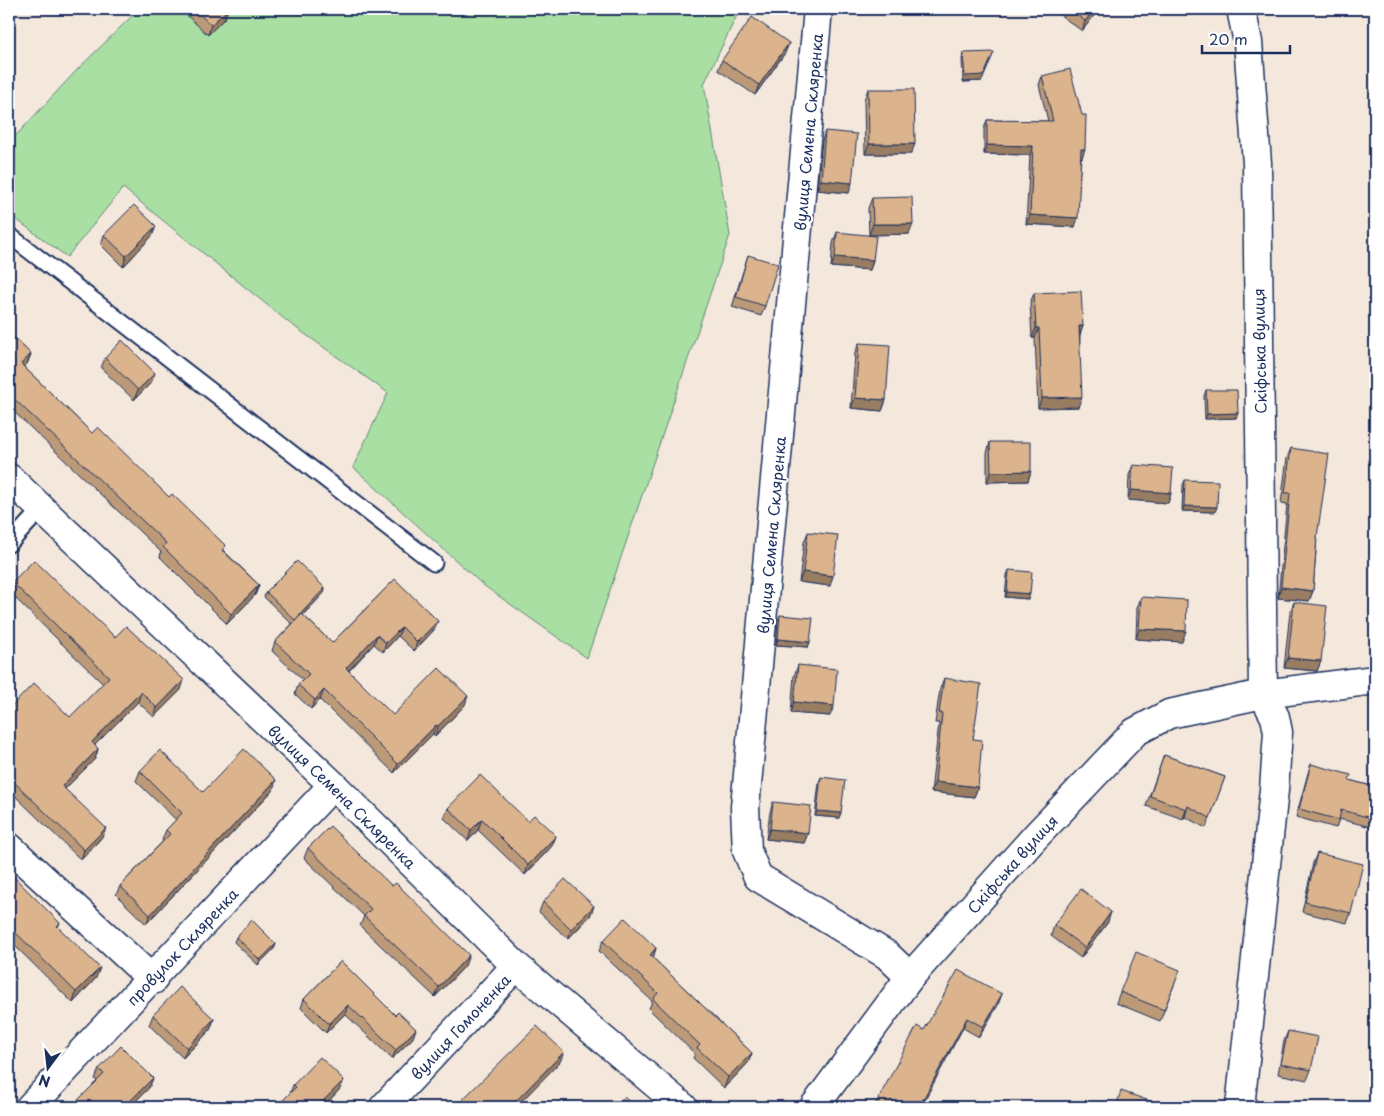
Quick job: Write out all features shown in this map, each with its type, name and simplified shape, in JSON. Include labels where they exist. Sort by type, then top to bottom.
[{"type":"street","name":"вулиця Семена Скляренка","points":[[818,9],[745,807],[747,851],[758,877],[887,954],[910,977]]},
{"type":"street","name":"Скіфська вулиця","points":[[1240,1107],[1274,790],[1278,732],[1275,717],[1263,694],[1257,163],[1248,42],[1241,9]]},
{"type":"street","name":"вулиця Семена Скляренка","points":[[9,478],[333,785],[516,966],[683,1107]]},
{"type":"street","name":"Скіфська вулиця","points":[[814,1107],[910,977],[1035,837],[1136,732],[1169,714],[1263,694],[1375,680]]},
{"type":"street","name":"провулок Скляренка","points":[[30,1107],[153,980],[333,785]]},
{"type":"street","points":[[9,847],[153,980]]},
{"type":"street","name":"вулиця Гомоненка","points":[[384,1107],[516,966]]},
{"type":"lane","points":[[9,235],[434,563]]},
{"type":"lane","points":[[9,544],[41,509]]},
{"type":"green space","points":[[139,9],[740,9],[704,84],[730,235],[587,658],[483,585],[353,467],[388,393],[288,322],[123,188],[67,257],[9,214],[9,143],[76,71]]},
{"type":"building","points":[[194,9],[228,9],[211,25]]},
{"type":"building","points":[[1069,9],[1095,9],[1085,21]]},
{"type":"building","points":[[752,17],[789,43],[759,85],[722,60]]},
{"type":"building","points":[[994,52],[984,75],[965,76],[963,53]]},
{"type":"building","points":[[1070,69],[1082,115],[1086,115],[1085,149],[1081,149],[1078,218],[1030,215],[1033,146],[987,145],[987,120],[1053,121],[1042,76]]},
{"type":"building","points":[[868,89],[914,89],[915,144],[869,144]]},
{"type":"building","points":[[825,131],[857,134],[852,183],[821,180]]},
{"type":"building","points":[[912,197],[913,224],[873,224],[872,198]]},
{"type":"building","points":[[134,205],[156,226],[126,256],[104,235]]},
{"type":"building","points":[[837,232],[876,236],[873,260],[835,257]]},
{"type":"building","points":[[748,255],[778,264],[765,306],[736,297]]},
{"type":"building","points":[[1081,291],[1083,326],[1079,326],[1082,397],[1042,398],[1039,328],[1036,328],[1034,293]]},
{"type":"building","points":[[9,333],[31,354],[21,364],[92,433],[98,427],[169,497],[172,494],[226,546],[222,550],[259,585],[231,614],[163,547],[166,543],[9,394]]},
{"type":"building","points":[[122,340],[155,373],[138,390],[105,358]]},
{"type":"building","points":[[859,343],[890,345],[886,400],[855,398]]},
{"type":"building","points":[[1206,390],[1237,390],[1238,413],[1207,414]]},
{"type":"building","points":[[990,442],[1031,442],[1031,471],[991,472]]},
{"type":"building","points":[[1291,448],[1329,454],[1317,537],[1313,591],[1281,587],[1290,493],[1285,493]]},
{"type":"building","points":[[1133,465],[1173,468],[1171,493],[1131,490]]},
{"type":"building","points":[[1185,480],[1218,481],[1217,507],[1184,506]]},
{"type":"building","points":[[808,532],[838,535],[833,576],[803,572]]},
{"type":"building","points":[[34,560],[115,637],[126,626],[184,680],[157,708],[141,692],[92,742],[98,749],[62,786],[106,828],[84,850],[9,777],[9,709],[34,683],[70,717],[109,677],[12,582]]},
{"type":"building","points":[[297,561],[325,588],[295,620],[266,592]]},
{"type":"building","points":[[1009,570],[1032,572],[1030,594],[1007,592]]},
{"type":"building","points":[[395,579],[438,621],[417,642],[402,627],[386,643],[377,635],[346,668],[393,715],[439,668],[468,696],[398,764],[324,690],[315,700],[298,685],[309,674],[275,642],[302,614],[332,643]]},
{"type":"building","points":[[1141,597],[1187,600],[1186,631],[1139,629]]},
{"type":"building","points":[[1294,602],[1327,606],[1321,661],[1288,658]]},
{"type":"building","points":[[780,615],[813,618],[810,642],[778,639]]},
{"type":"building","points":[[798,665],[837,669],[834,706],[794,702]]},
{"type":"building","points":[[944,678],[981,684],[973,739],[982,740],[978,787],[935,782],[942,713],[939,713]]},
{"type":"building","points":[[244,749],[276,780],[150,915],[120,886],[170,834],[166,830],[182,813],[140,771],[160,750],[203,792]]},
{"type":"building","points":[[1164,755],[1225,777],[1210,818],[1188,806],[1186,809],[1150,796]]},
{"type":"building","points":[[1311,764],[1351,775],[1349,780],[1375,787],[1375,819],[1341,810],[1339,820],[1299,809]]},
{"type":"building","points":[[480,775],[528,821],[534,815],[556,836],[528,865],[482,819],[471,830],[448,808]]},
{"type":"building","points":[[821,777],[845,780],[841,813],[817,811]]},
{"type":"building","points":[[773,802],[811,806],[808,833],[770,829]]},
{"type":"building","points":[[330,826],[392,886],[396,883],[469,955],[439,987],[364,916],[371,909],[308,848]]},
{"type":"building","points":[[1317,853],[1363,864],[1351,913],[1305,902]]},
{"type":"building","points":[[9,872],[60,923],[57,926],[100,968],[76,992],[9,926]]},
{"type":"building","points":[[565,879],[594,906],[571,929],[543,902]]},
{"type":"building","points":[[1081,889],[1111,912],[1085,948],[1054,925]]},
{"type":"building","points":[[625,918],[656,948],[650,955],[752,1053],[728,1077],[697,1048],[700,1045],[653,999],[658,993],[603,941]]},
{"type":"building","points":[[252,920],[276,944],[260,960],[236,937]]},
{"type":"building","points":[[1136,952],[1180,970],[1164,1010],[1120,992]]},
{"type":"building","points":[[341,961],[395,1015],[398,1012],[416,1029],[396,1050],[348,1005],[329,1024],[304,999]]},
{"type":"building","points":[[958,970],[1002,994],[983,1027],[967,1018],[919,1107],[874,1107],[917,1026],[924,1030]]},
{"type":"building","points":[[180,987],[214,1019],[187,1048],[153,1015]]},
{"type":"building","points":[[537,1026],[564,1052],[510,1107],[455,1107]]},
{"type":"building","points":[[1288,1031],[1318,1037],[1311,1070],[1281,1064]]},
{"type":"building","points":[[121,1046],[153,1078],[124,1107],[71,1107],[104,1074],[99,1069]]},
{"type":"building","points":[[320,1057],[344,1080],[317,1107],[276,1107],[296,1087],[293,1085]]},
{"type":"building","points":[[1121,1091],[1167,1107],[1116,1107]]},
{"type":"building","points":[[624,1097],[635,1107],[614,1107]]},
{"type":"building","points":[[864,1102],[873,1107],[861,1107]]}]
